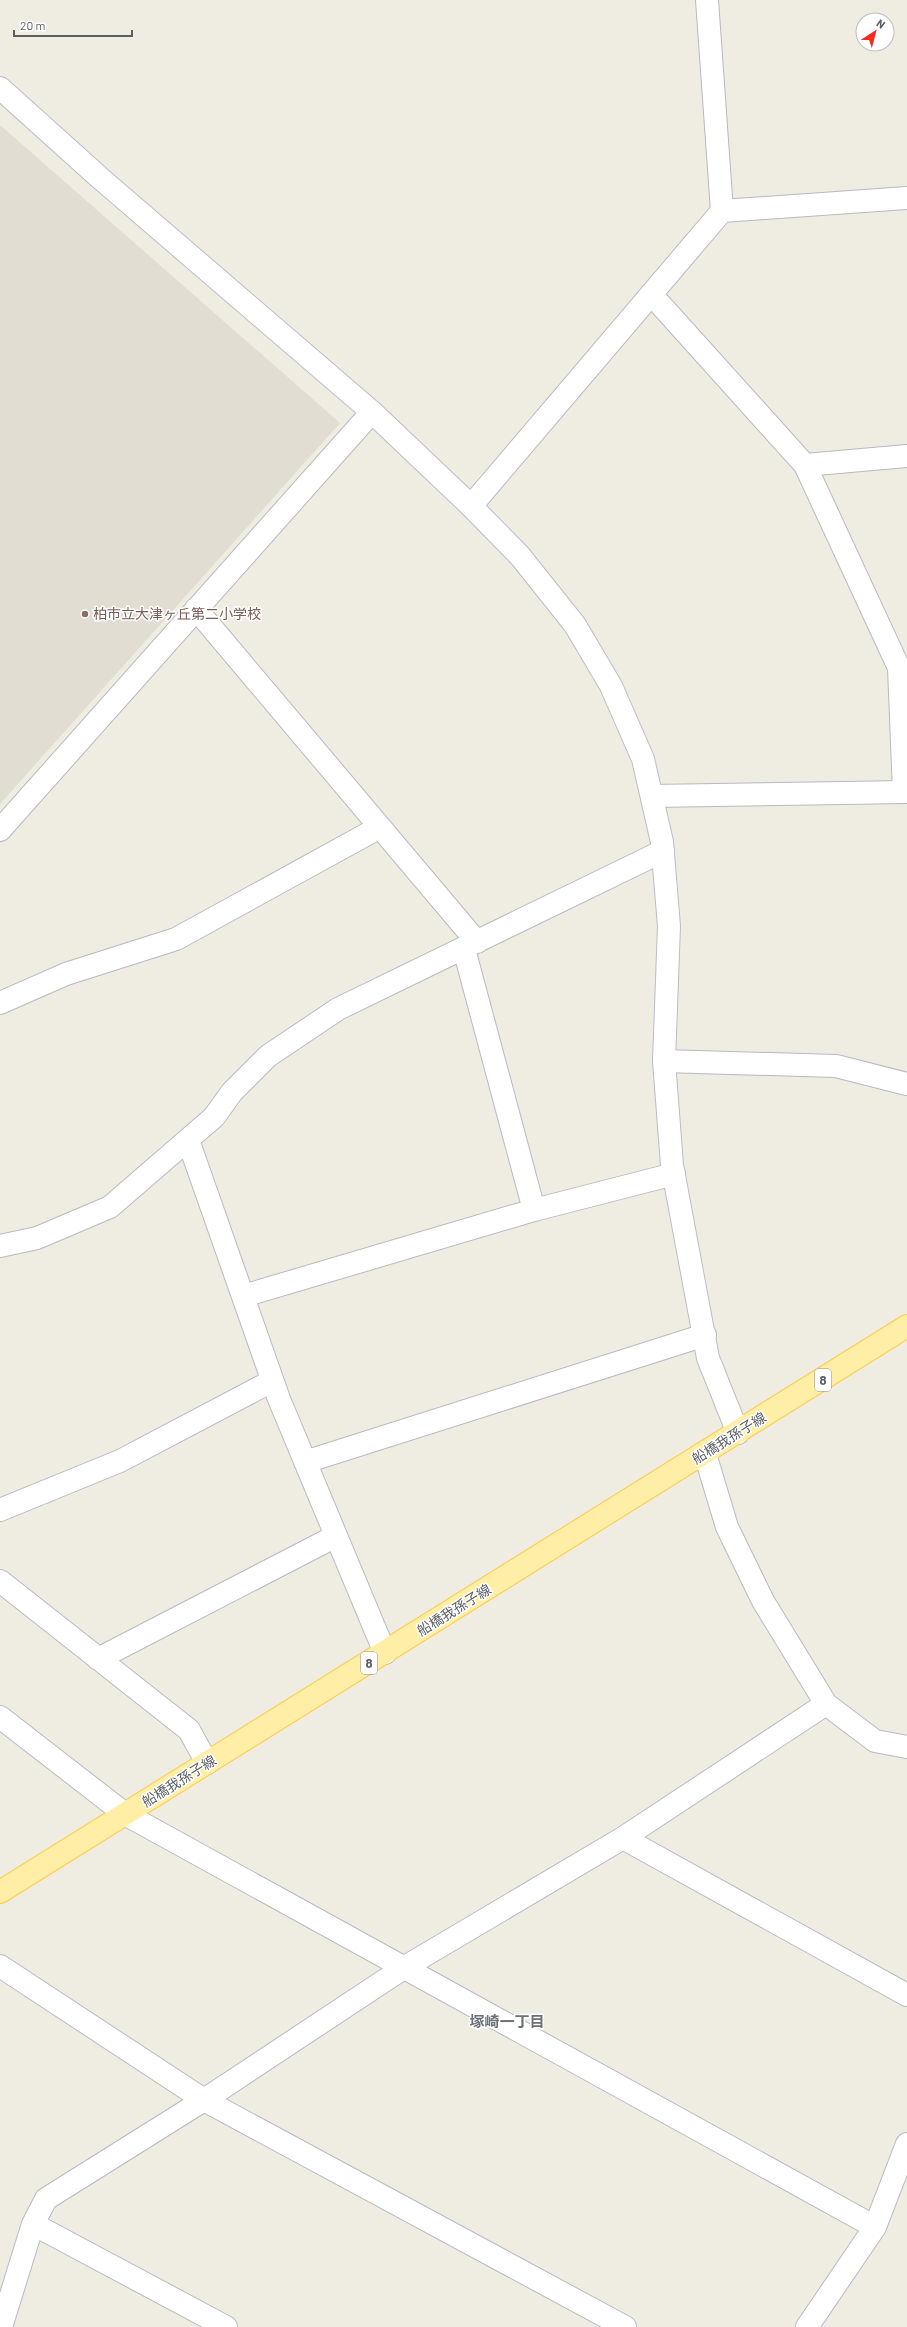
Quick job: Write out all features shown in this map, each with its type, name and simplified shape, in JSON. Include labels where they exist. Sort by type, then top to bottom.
[{"type":"main road","name":"船橋我孫子線","points":[[0,1892],[705,1454],[907,1326]]},
{"type":"street","points":[[471,506],[722,211],[707,0]]},
{"type":"street","points":[[0,88],[100,178],[372,412],[471,506],[520,556],[575,625],[611,686],[643,759],[663,851],[669,926],[664,1061],[674,1174],[705,1335],[708,1358],[738,1433]]},
{"type":"street","points":[[722,211],[907,198]]},
{"type":"street","points":[[651,294],[805,465],[900,668],[906,792],[652,796]]},
{"type":"street","points":[[0,830],[372,412]]},
{"type":"street","points":[[805,465],[907,456]]},
{"type":"street","points":[[196,609],[380,827],[470,945],[534,1210]]},
{"type":"street","points":[[0,1003],[66,974],[176,939],[380,827]]},
{"type":"street","points":[[0,1246],[37,1238],[110,1206],[214,1117],[232,1092],[268,1056],[338,1009],[663,851]]},
{"type":"street","points":[[664,1061],[836,1066],[907,1084]]},
{"type":"street","points":[[188,1140],[272,1381],[385,1653]]},
{"type":"street","points":[[243,1296],[534,1210],[674,1174]]},
{"type":"street","points":[[305,1462],[705,1335]]},
{"type":"street","points":[[0,1510],[120,1461],[272,1381]]},
{"type":"street","points":[[705,1454],[727,1527],[763,1601],[826,1704],[875,1741],[907,1747]]},
{"type":"street","points":[[98,1659],[336,1536]]},
{"type":"street","points":[[0,1581],[189,1730],[207,1763]]},
{"type":"street","points":[[1,2327],[33,2224],[46,2199],[204,2100],[405,1966],[623,1838],[826,1704]]},
{"type":"street","points":[[0,1717],[125,1814],[405,1966],[875,2227]]},
{"type":"street","points":[[623,1838],[907,1995]]},
{"type":"street","points":[[0,1966],[204,2100],[625,2327]]},
{"type":"street","points":[[812,2325],[875,2227],[907,2144]]},
{"type":"street","points":[[33,2224],[226,2327]]},
{"type":"shaded area","name":"柏市立大津ヶ丘第二小学校","points":[[0,125],[340,423],[0,804]]},
{"type":"place","name":"柏市立大津ヶ丘第二小学校","points":[[85,614]]},
{"type":"district","name":"塚崎一丁目","points":[[507,2022]]}]
